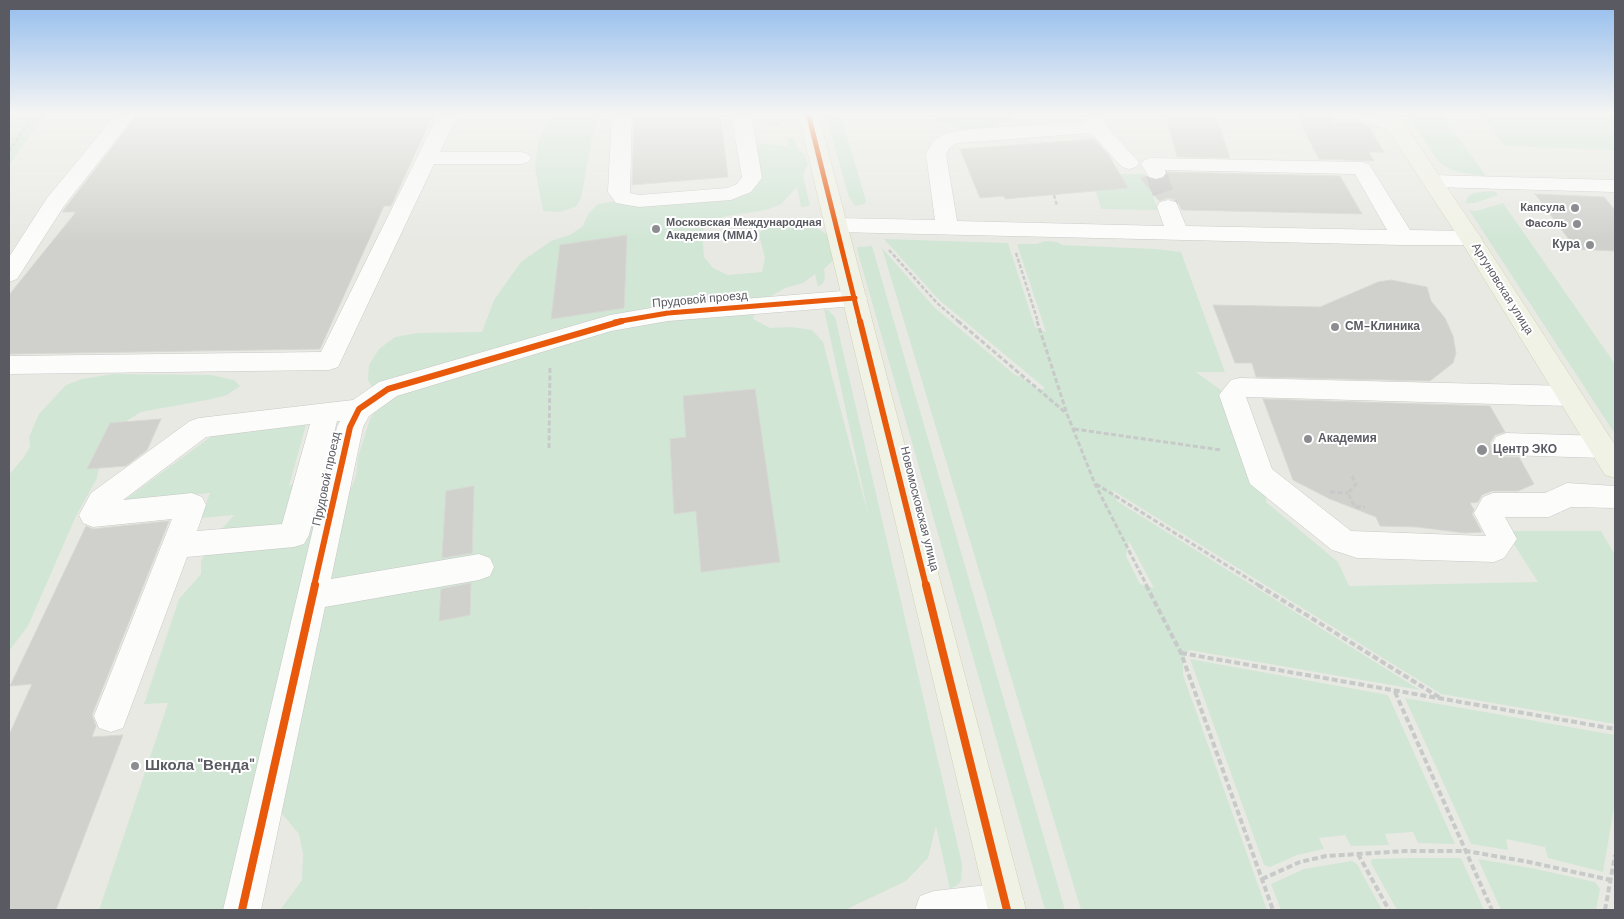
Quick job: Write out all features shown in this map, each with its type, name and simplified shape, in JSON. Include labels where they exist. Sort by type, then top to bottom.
[{"type":"main road","name":"Новомосковская улица","points":[[819,156],[1006,906]]},
{"type":"main road","name":"Аргуновская улица","points":[[1416,156],[1609,457]]},
{"type":"street","points":[[9,274],[55,203],[93,156]]},
{"type":"street","points":[[620,156],[619,192],[623,198],[639,201],[731,194],[744,188],[752,178],[748,156]]},
{"type":"street","points":[[936,156],[947,226]]},
{"type":"street","points":[[1124,156],[1129,162]]},
{"type":"street","points":[[9,365],[329,361],[427,158],[521,158]]},
{"type":"street","points":[[1156,173],[1151,164],[1362,168],[1403,238]]},
{"type":"street","points":[[1432,180],[1615,186]]},
{"type":"street","points":[[1168,207],[1177,232]]},
{"type":"street","points":[[836,224],[1470,238]]},
{"type":"street","name":"Прудовой проезд","points":[[242,910],[350,426],[359,409],[388,389],[610,323],[640,317],[855,298]]},
{"type":"street","points":[[1569,396],[1240,387],[1232,395],[1260,476],[1342,541],[1357,545],[1494,549],[1502,539],[1488,513],[1493,505],[1549,505],[1567,495],[1615,497]]},
{"type":"street","points":[[111,716],[192,505],[93,515],[101,501],[199,428],[359,409]]},
{"type":"street","points":[[177,545],[294,535],[326,413]]},
{"type":"street","points":[[1506,444],[1609,457]]},
{"type":"street","points":[[313,596],[479,567]]},
{"type":"street","points":[[934,910],[1006,906]]},
{"type":"path","points":[[1013,244],[1067,414],[1095,484],[1181,653],[1273,910]]},
{"type":"path","points":[[886,246],[937,304],[1067,414]]},
{"type":"path","points":[[549,448],[550,341]]},
{"type":"path","points":[[1073,429],[1253,455]]},
{"type":"path","points":[[1327,492],[1348,492],[1356,484],[1352,476]]},
{"type":"path","points":[[1095,484],[1442,699]]},
{"type":"path","points":[[1348,492],[1355,507],[1365,507]]},
{"type":"path","points":[[1181,653],[1615,729]]},
{"type":"path","points":[[1395,691],[1492,910]]},
{"type":"path","points":[[1262,879],[1300,862],[1326,856],[1406,851],[1466,851],[1530,862],[1613,880]]},
{"type":"path","points":[[1358,854],[1389,910]]},
{"type":"path","points":[[1605,910],[1613,880],[1615,855]]},
{"type":"green space","points":[[9,156],[16,156],[9,165]]},
{"type":"green space","points":[[536,156],[589,156],[581,198],[576,207],[559,212],[543,211],[535,168]]},
{"type":"green space","points":[[746,156],[805,156],[808,164],[803,175],[810,206],[801,207],[797,187],[781,204],[766,210],[709,221],[702,232],[704,257],[713,268],[728,275],[762,272],[765,258],[759,234],[768,223],[785,219],[804,223],[803,218],[812,217],[814,226],[825,233],[834,244],[838,256],[824,269],[825,278],[818,287],[815,274],[803,283],[785,288],[756,305],[753,319],[770,328],[792,327],[812,330],[823,342],[869,518],[824,309],[835,317],[962,864],[961,881],[950,889],[936,826],[928,858],[906,881],[845,910],[595,910],[589,908],[589,910],[280,910],[302,880],[303,854],[299,834],[273,803],[236,864],[225,910],[99,910],[168,703],[144,704],[179,599],[201,574],[201,561],[213,539],[234,515],[201,518],[210,493],[123,501],[213,435],[306,425],[289,486],[292,484],[326,502],[348,496],[356,476],[358,457],[370,419],[381,403],[368,380],[369,365],[379,349],[395,337],[417,333],[482,332],[494,300],[521,262],[551,241],[570,235],[583,226],[588,214],[598,204],[616,201],[723,194],[747,179]]},
{"type":"green space","points":[[837,156],[853,156],[866,201],[864,204],[855,206],[849,197]]},
{"type":"green space","points":[[1471,156],[1486,176],[1457,172],[1443,165],[1435,157]]},
{"type":"green space","points":[[1119,174],[1145,174],[1158,210],[1101,209],[1096,191],[1105,190]]},
{"type":"green space","points":[[1494,191],[1498,195],[1475,203],[1465,203],[1469,196],[1474,193]]},
{"type":"green space","points":[[1503,203],[1615,364],[1615,434],[1469,210],[1476,211]]},
{"type":"green space","points":[[884,239],[1008,243],[1035,327],[1046,332],[1017,244],[1036,244],[1045,241],[1057,242],[1062,245],[1181,252],[1225,372],[1196,372],[1226,394],[1266,497],[1266,502],[1338,562],[1349,586],[1538,582],[1510,538],[1510,531],[1601,531],[1615,555],[1615,724],[1441,694],[1112,490],[1117,501],[1420,690],[1189,650],[1183,659],[1183,675],[1267,910],[1081,910],[882,248],[934,307],[1015,375],[1039,390],[1045,388],[939,300]],"holes":[[[1129,541],[1154,588],[1140,584],[1126,556]]]},
{"type":"green space","points":[[872,246],[1065,910],[1045,910],[858,253],[857,247]]},
{"type":"green space","points":[[113,374],[211,375],[234,380],[240,386],[227,395],[212,399],[141,412],[109,432],[93,456],[99,467],[97,478],[76,516],[28,626],[9,651],[9,475],[30,447],[29,437],[39,414],[66,385],[82,379]]},
{"type":"green space","points":[[1190,659],[1388,695],[1455,844],[1418,843],[1413,832],[1385,834],[1389,845],[1351,846],[1345,835],[1319,838],[1324,849],[1297,855],[1270,867],[1264,865]]},
{"type":"green space","points":[[1405,698],[1615,735],[1615,801],[1603,872],[1548,858],[1545,847],[1506,839],[1508,850],[1471,844]]},
{"type":"green space","points":[[1461,858],[1484,910],[1397,910],[1371,863],[1372,859]]},
{"type":"green space","points":[[1478,859],[1595,882],[1600,889],[1596,910],[1501,910]]},
{"type":"green space","points":[[1352,861],[1357,864],[1382,910],[1281,910],[1271,884],[1304,869]]},
{"type":"building","points":[[106,156],[414,156],[391,206],[384,206],[320,349],[9,354],[9,295],[76,212],[62,212]]},
{"type":"building","points":[[633,156],[725,156],[728,177],[632,185]]},
{"type":"building","points":[[963,156],[1109,156],[1128,188],[1005,199],[1004,196],[980,198]]},
{"type":"building","points":[[1229,156],[1230,158],[1177,157]]},
{"type":"building","points":[[1317,156],[1371,156],[1374,161],[1319,159]]},
{"type":"building","points":[[1168,172],[1340,176],[1362,214],[1182,210],[1176,200],[1168,198],[1159,201],[1140,178],[1146,176],[1148,179],[1157,181],[1164,178]]},
{"type":"building","points":[[1535,194],[1604,197],[1615,210],[1615,251],[1576,249]]},
{"type":"building","points":[[627,235],[624,308],[551,319],[560,245]]},
{"type":"building","name":"СМ-Клиника","points":[[1391,280],[1427,287],[1431,301],[1445,318],[1453,336],[1456,353],[1453,363],[1430,381],[1256,377],[1252,363],[1235,363],[1213,305],[1320,307],[1378,282]]},
{"type":"building","points":[[755,389],[780,562],[701,572],[696,511],[674,514],[670,439],[686,437],[683,396]]},
{"type":"building","points":[[1263,399],[1490,406],[1505,432],[1495,435],[1490,443],[1494,452],[1505,457],[1519,457],[1534,484],[1518,491],[1492,491],[1482,495],[1478,502],[1470,503],[1474,510],[1472,514],[1482,532],[1465,533],[1417,527],[1380,526],[1376,517],[1330,499],[1293,480]]},
{"type":"building","points":[[161,419],[147,450],[126,466],[87,469],[110,423]]},
{"type":"building","points":[[474,486],[472,553],[442,558],[446,491]]},
{"type":"building","points":[[169,521],[92,715],[96,726],[92,737],[123,735],[56,910],[9,910],[9,735],[32,684],[10,686],[86,526],[93,529]]},
{"type":"building","points":[[471,583],[470,615],[439,621],[441,589]]},
{"type":"tunnel","points":[[1156,173],[1168,207]]},
{"type":"cycle path","points":[[819,156],[1007,910]]},
{"type":"cycle path","points":[[242,910],[350,427],[359,409],[388,389],[610,323],[668,313],[855,298]]},
{"type":"place","name":"Капсула","points":[[1575,208]]},
{"type":"place","name":"Фасоль","points":[[1577,224]]},
{"type":"place","name":"Московская Международная Академия (ММА)","points":[[656,229]]},
{"type":"place","name":"Кура","points":[[1590,245]]},
{"type":"place","name":"СМ-Клиника","points":[[1335,327]]},
{"type":"place","name":"Академия","points":[[1308,439]]},
{"type":"place","name":"Центр ЭКО","points":[[1482,450]]},
{"type":"place","name":"Школа \"Венда\"","points":[[135,766]]}]
